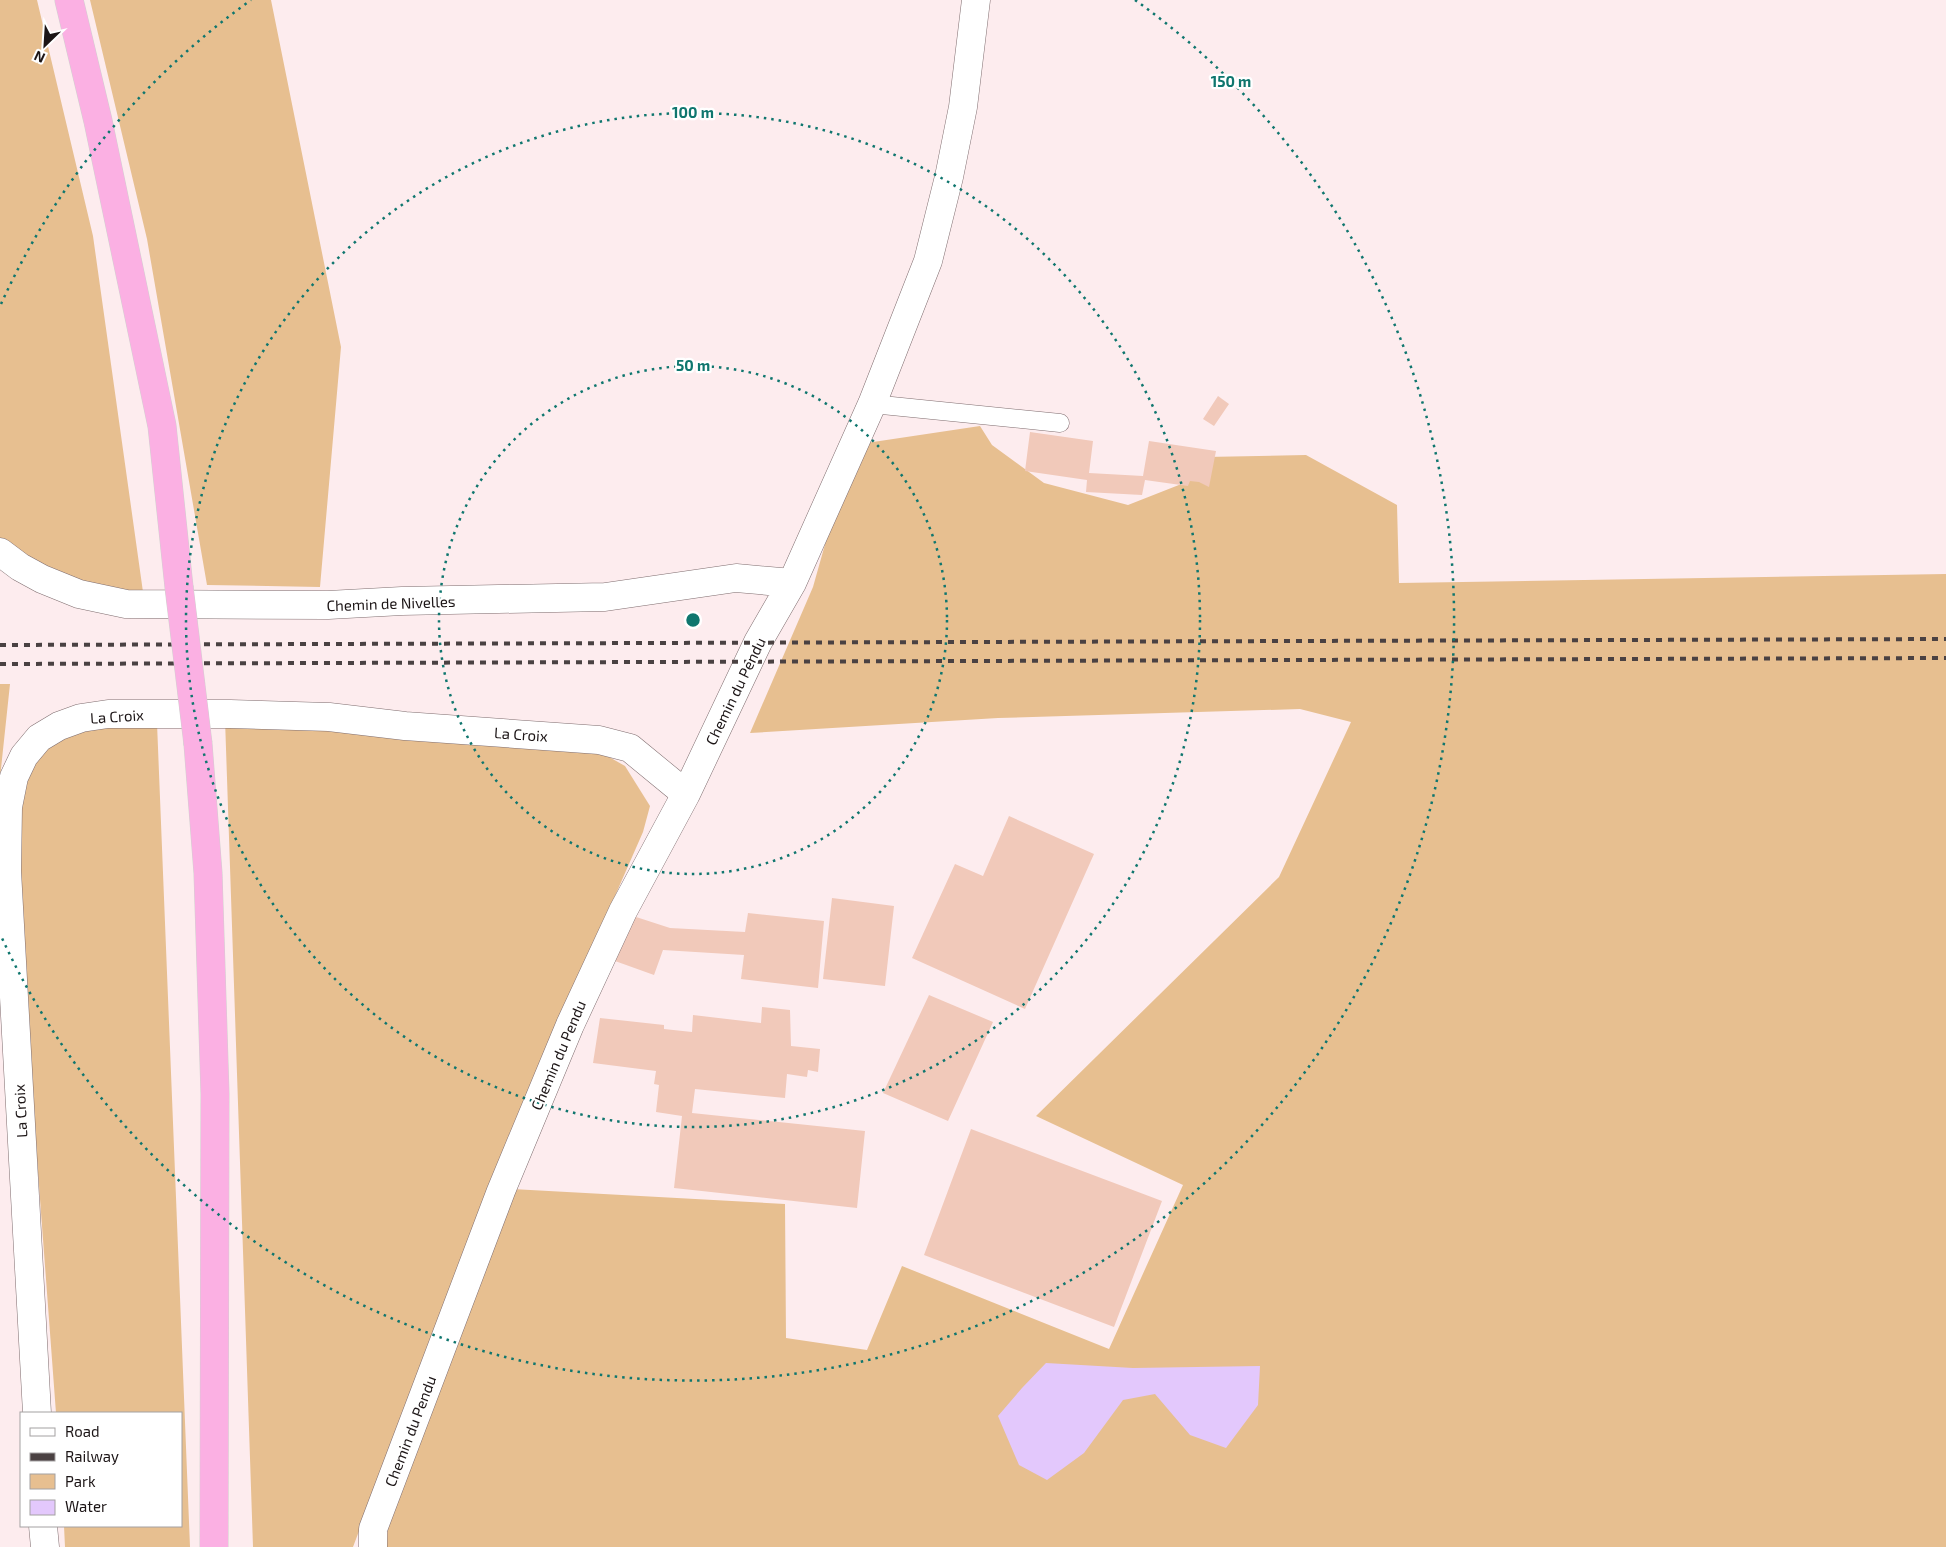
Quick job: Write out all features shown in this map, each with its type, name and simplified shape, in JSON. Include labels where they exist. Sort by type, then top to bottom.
[{"type":"highway","points":[[69,0],[98,121],[162,426],[198,744],[208,873],[215,1094],[214,1547]]},
{"type":"street","name":"Chemin du Pendu","points":[[373,1547],[373,1529],[376,1520],[501,1191],[566,1034],[623,911],[686,794],[758,642],[792,582],[872,404],[928,261],[949,177],[963,107],[976,0]]},
{"type":"street","name":"Chemin de Nivelles","points":[[0,552],[42,580],[79,594],[126,604],[328,605],[402,601],[605,597],[736,578],[792,582]]},
{"type":"street","name":"La Croix","points":[[37,1412],[7,871],[8,808],[14,777],[24,756],[39,738],[60,726],[81,718],[108,714],[170,713],[329,717],[405,726],[599,740],[630,748],[686,794]]},
{"type":"street","points":[[43,1527],[45,1547]]},
{"type":"lane","points":[[872,404],[1060,422]]},
{"type":"green space","points":[[0,0],[37,0],[93,236],[143,592],[125,591],[40,571],[0,540]]},
{"type":"green space","points":[[90,0],[271,0],[341,347],[320,587],[207,585],[147,239]]},
{"type":"green space","points":[[980,426],[992,445],[1044,483],[1128,505],[1189,481],[1205,457],[1306,455],[1397,505],[1399,583],[1946,574],[1946,1547],[387,1547],[388,1514],[512,1189],[785,1204],[786,1338],[867,1350],[902,1266],[1109,1349],[1183,1185],[1036,1116],[1279,877],[1351,722],[1300,709],[998,718],[750,733],[813,587],[853,445]]},
{"type":"green space","points":[[0,684],[10,684],[0,778]]},
{"type":"green space","points":[[225,719],[595,749],[625,766],[650,806],[643,832],[497,1165],[353,1547],[253,1547]]},
{"type":"green space","points":[[157,723],[190,1547],[65,1547],[64,1527],[182,1527],[182,1412],[56,1412],[13,838],[25,781],[45,747],[75,728]]},
{"type":"water","points":[[1046,1363],[1133,1368],[1260,1366],[1258,1405],[1226,1448],[1190,1435],[1155,1394],[1123,1400],[1084,1453],[1047,1480],[1019,1465],[998,1416]]},
{"type":"building","points":[[1218,396],[1229,404],[1214,426],[1203,419]]},
{"type":"building","points":[[1030,432],[1093,441],[1089,473],[1143,476],[1149,441],[1216,451],[1209,487],[1199,482],[1190,481],[1188,486],[1145,480],[1142,495],[1086,492],[1087,480],[1025,471]]},
{"type":"building","points":[[1009,816],[1094,854],[1025,1009],[912,958],[955,864],[983,876]]},
{"type":"building","points":[[832,898],[894,906],[885,986],[823,979]]},
{"type":"building","points":[[748,913],[824,921],[818,988],[741,979],[744,955],[663,950],[654,975],[615,961],[633,916],[670,928],[745,932]]},
{"type":"building","points":[[929,995],[993,1022],[948,1121],[883,1093]]},
{"type":"building","points":[[762,1007],[790,1010],[791,1046],[820,1049],[818,1072],[808,1070],[807,1077],[787,1074],[785,1098],[695,1089],[692,1113],[865,1131],[857,1208],[674,1188],[682,1116],[656,1112],[659,1085],[654,1084],[656,1071],[593,1063],[600,1018],[664,1025],[664,1029],[692,1032],[693,1015],[761,1023]]},
{"type":"building","points":[[971,1129],[1162,1201],[1114,1327],[924,1255]]},
{"type":"railway","points":[[0,645],[1946,639]]},
{"type":"railway","points":[[0,664],[1946,658]]}]
